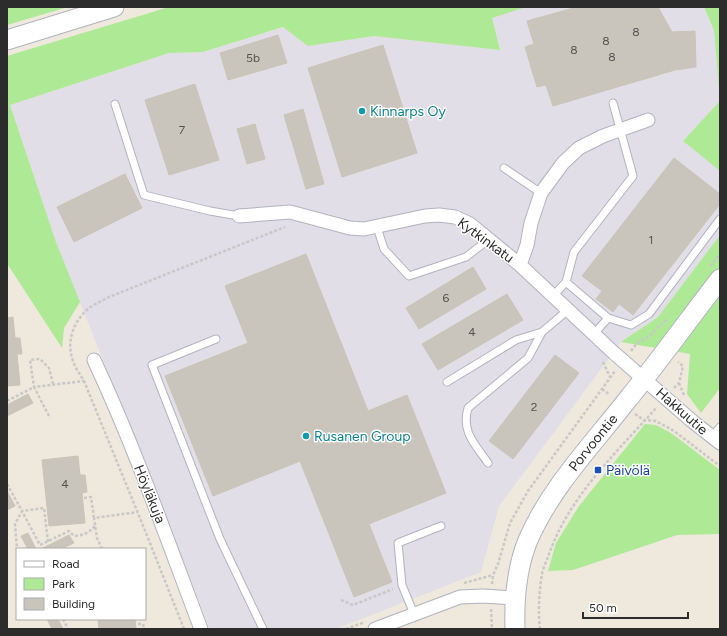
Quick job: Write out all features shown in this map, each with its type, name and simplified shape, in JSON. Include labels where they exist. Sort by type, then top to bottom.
[{"type":"street","points":[[7,40],[114,7]]},
{"type":"street","points":[[520,265],[541,193],[562,163],[579,148],[603,136],[648,120]]},
{"type":"street","name":"Kytkinkatu","points":[[239,216],[290,212],[350,228],[364,229],[425,216],[440,215],[455,217],[470,224],[520,265],[644,379]]},
{"type":"street","name":"Porvoontie","points":[[515,629],[515,598],[520,568],[528,540],[553,493],[644,379],[715,272]]},
{"type":"street","name":"Höyläkuja","points":[[94,360],[122,425],[201,629]]},
{"type":"street","name":"Hakkuutie","points":[[644,379],[692,421],[717,435]]},
{"type":"street","points":[[375,629],[460,597],[474,596],[515,598]]},
{"type":"lane","points":[[553,296],[566,282],[574,252],[633,176],[613,103]]},
{"type":"lane","points":[[115,104],[144,195],[210,211],[239,216]]},
{"type":"lane","points":[[504,168],[541,193]]},
{"type":"lane","points":[[566,282],[608,318],[631,326],[649,314],[720,218]]},
{"type":"lane","points":[[377,227],[384,249],[408,276],[466,257],[488,240]]},
{"type":"lane","points":[[488,463],[468,434],[465,419],[468,408],[528,358],[542,332],[568,310]]},
{"type":"lane","points":[[594,334],[608,318]]},
{"type":"lane","points":[[447,382],[516,340],[542,332]]},
{"type":"lane","points":[[216,339],[152,365],[220,539],[263,629]]},
{"type":"lane","points":[[414,614],[402,585],[398,543],[441,526]]},
{"type":"path","points":[[184,629],[84,381],[74,363],[70,352],[72,333],[83,313],[109,297],[291,224]]},
{"type":"path","points":[[715,272],[720,254]]},
{"type":"path","points":[[602,389],[637,343],[648,337],[670,316]]},
{"type":"path","points":[[600,358],[610,377]]},
{"type":"path","points":[[50,418],[34,388],[30,360],[40,359],[48,368],[53,384]]},
{"type":"path","points":[[7,401],[34,388],[53,384],[84,381]]},
{"type":"path","points":[[540,629],[538,611],[542,573],[552,543],[564,520],[603,468],[644,420],[656,421],[674,431],[720,466]]},
{"type":"path","points":[[7,484],[40,545],[69,531],[74,536],[89,533],[95,526]]},
{"type":"path","points":[[84,498],[91,497],[97,538],[102,548]]},
{"type":"path","points":[[22,511],[44,508],[48,542]]},
{"type":"path","points":[[17,548],[15,524],[22,511]]},
{"type":"path","points":[[94,518],[138,512]]},
{"type":"path","points":[[341,600],[353,605],[402,585]]},
{"type":"path","points":[[64,620],[68,629]]},
{"type":"path","points":[[138,624],[143,624],[144,629]]},
{"type":"shaded area","points":[[526,7],[704,7],[714,30],[720,101],[683,141],[720,171],[720,235],[658,317],[621,342],[499,506],[481,572],[336,629],[210,629],[56,242],[10,105],[169,53],[203,52],[284,27],[308,46],[374,36],[500,50],[492,18]]},
{"type":"green space","points":[[7,7],[68,7],[7,25]]},
{"type":"green space","points":[[169,7],[526,7],[492,18],[500,50],[374,36],[308,46],[283,27],[203,52],[169,53],[10,105],[56,242],[80,302],[64,328],[62,348],[8,265],[7,266],[7,56]]},
{"type":"green space","points":[[704,7],[720,7],[720,101],[714,30]]},
{"type":"green space","points":[[720,101],[720,171],[683,141]]},
{"type":"green space","points":[[720,235],[720,388],[701,413],[687,394],[690,354],[621,342],[658,317]]},
{"type":"green space","points":[[645,424],[656,425],[671,433],[720,470],[720,534],[677,535],[573,570],[548,571],[556,543],[579,506]]},
{"type":"building","points":[[577,7],[658,7],[672,32],[695,31],[696,67],[675,70],[553,106],[546,85],[537,87],[525,47],[534,44],[527,21]]},
{"type":"building","points":[[278,35],[287,63],[228,80],[220,53]]},
{"type":"building","name":"Kinnarps Oy","points":[[383,45],[417,153],[342,177],[308,68]]},
{"type":"building","points":[[195,84],[219,160],[169,175],[145,100]]},
{"type":"building","points":[[303,109],[324,184],[306,189],[284,115]]},
{"type":"building","points":[[255,124],[265,159],[247,164],[237,129]]},
{"type":"building","points":[[674,158],[720,194],[720,204],[633,315],[619,304],[613,312],[596,299],[602,291],[582,276]]},
{"type":"building","points":[[125,174],[142,208],[74,242],[57,207]]},
{"type":"building","name":"Rusanen Group","points":[[306,254],[368,411],[407,395],[446,493],[369,524],[392,582],[354,597],[300,461],[213,496],[165,376],[248,343],[225,286]]},
{"type":"building","points":[[473,267],[486,289],[419,329],[406,308]]},
{"type":"building","points":[[507,294],[523,320],[438,370],[422,344]]},
{"type":"building","points":[[13,317],[15,338],[20,338],[22,354],[17,354],[20,385],[7,386],[7,318]]},
{"type":"building","points":[[555,355],[579,373],[513,459],[489,441]]},
{"type":"building","points":[[28,394],[33,403],[7,416],[7,405]]},
{"type":"building","points":[[78,456],[80,475],[85,475],[87,492],[82,493],[85,523],[49,526],[42,460]]},
{"type":"building","points":[[7,491],[15,506],[7,510]]},
{"type":"building","points":[[28,533],[36,548],[27,548],[21,536]]},
{"type":"building","points":[[69,535],[74,543],[63,548],[43,548]]},
{"type":"building","points":[[48,620],[58,620],[63,629],[52,629]]},
{"type":"building","points":[[98,620],[135,620],[136,629],[99,629]]},
{"type":"place","name":"Kinnarps Oy","points":[[362,111]]},
{"type":"place","name":"Rusanen Group","points":[[306,436]]},
{"type":"place","name":"Päivölä","points":[[598,470]]}]
